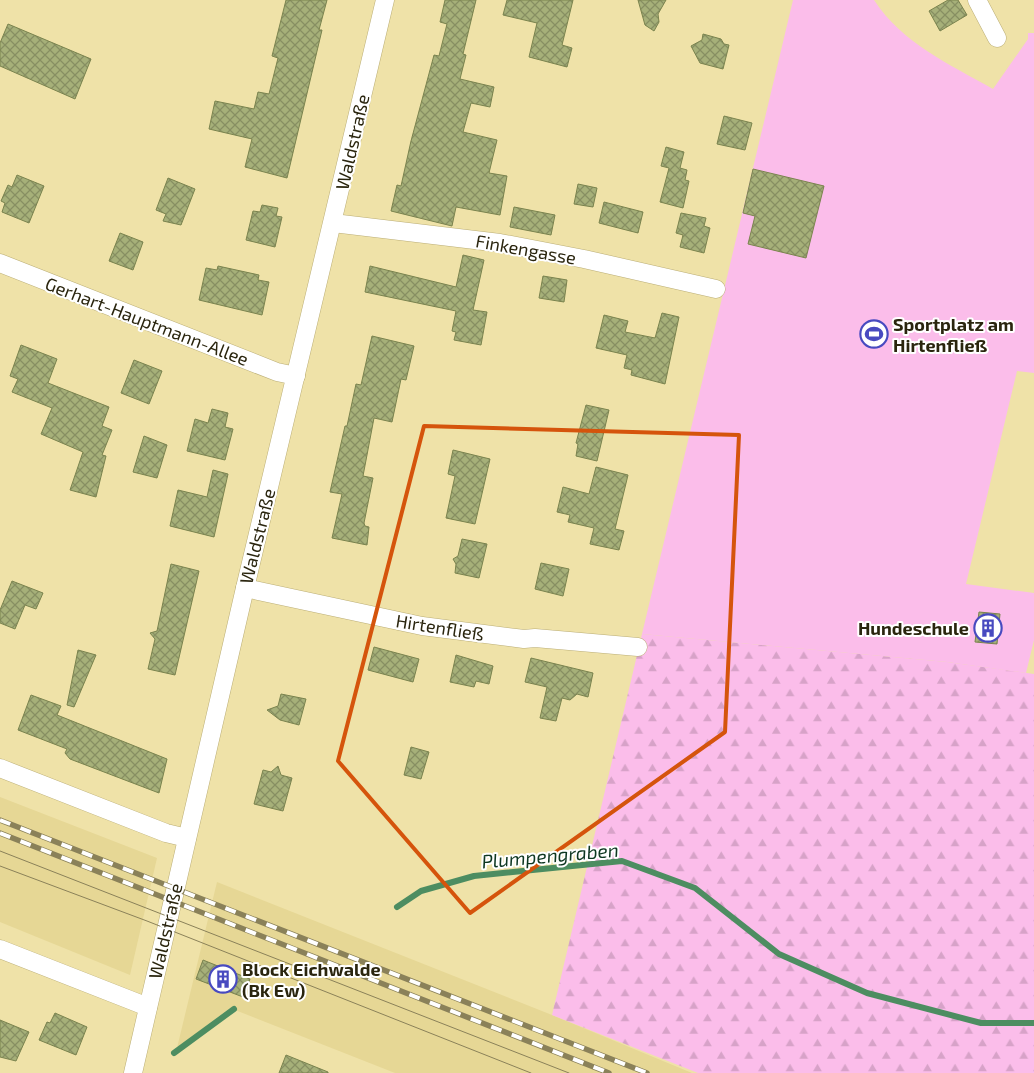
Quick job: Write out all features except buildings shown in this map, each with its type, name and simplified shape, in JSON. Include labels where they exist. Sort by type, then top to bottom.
[{"type":"street","name":"Waldstraße","points":[[133,1073],[244,588],[333,224],[385,0]]},
{"type":"street","points":[[977,0],[997,38]]},
{"type":"street","name":"Finkengasse","points":[[333,224],[500,243],[584,258],[716,289]]},
{"type":"street","name":"Gerhart-Hauptmann-Allee","points":[[0,264],[277,372],[296,376]]},
{"type":"street","name":"Hirtenfließ","points":[[244,588],[431,627],[524,639],[535,638],[638,646]]},
{"type":"street","points":[[0,768],[166,833],[187,838]]},
{"type":"street","points":[[0,948],[148,1006]]},
{"type":"highlighted area","points":[[424,426],[739,435],[725,732],[470,913],[338,761]]},
{"type":"shaded area","points":[[0,797],[157,858],[130,975],[0,922]]},
{"type":"shaded area","points":[[217,882],[552,1015],[692,1073],[395,1073],[230,1008],[177,1048]]},
{"type":"green space","name":"Sportplatz am Hirtenfließ","points":[[793,0],[874,0],[898,29],[912,40],[943,61],[993,89],[1028,39],[1028,33],[1034,33],[1034,373],[1017,371],[966,584],[1034,593],[1034,640],[1026,673],[947,662],[642,634]]},
{"type":"green space","points":[[642,634],[947,662],[1034,674],[1034,1073],[698,1073],[552,1015]]},
{"type":"waterway","name":"Plumpengraben","points":[[397,907],[421,891],[474,876],[622,861],[695,888],[779,954],[867,993],[981,1023],[1034,1023]]},
{"type":"waterway","name":"Plumpengraben","points":[[174,1053],[234,1009]]},
{"type":"tram line","points":[[0,851],[569,1073]]},
{"type":"tram line","points":[[0,866],[147,921],[531,1073]]},
{"type":"railway","points":[[0,820],[647,1073]]},
{"type":"railway","points":[[0,833],[609,1073]]},
{"type":"place","name":"Sportplatz am Hirtenfließ","points":[[874,334]]},
{"type":"place","name":"Hundeschule","points":[[988,628]]},
{"type":"place","name":"Block Eichwalde (Bk Ew)","points":[[223,979]]}]
